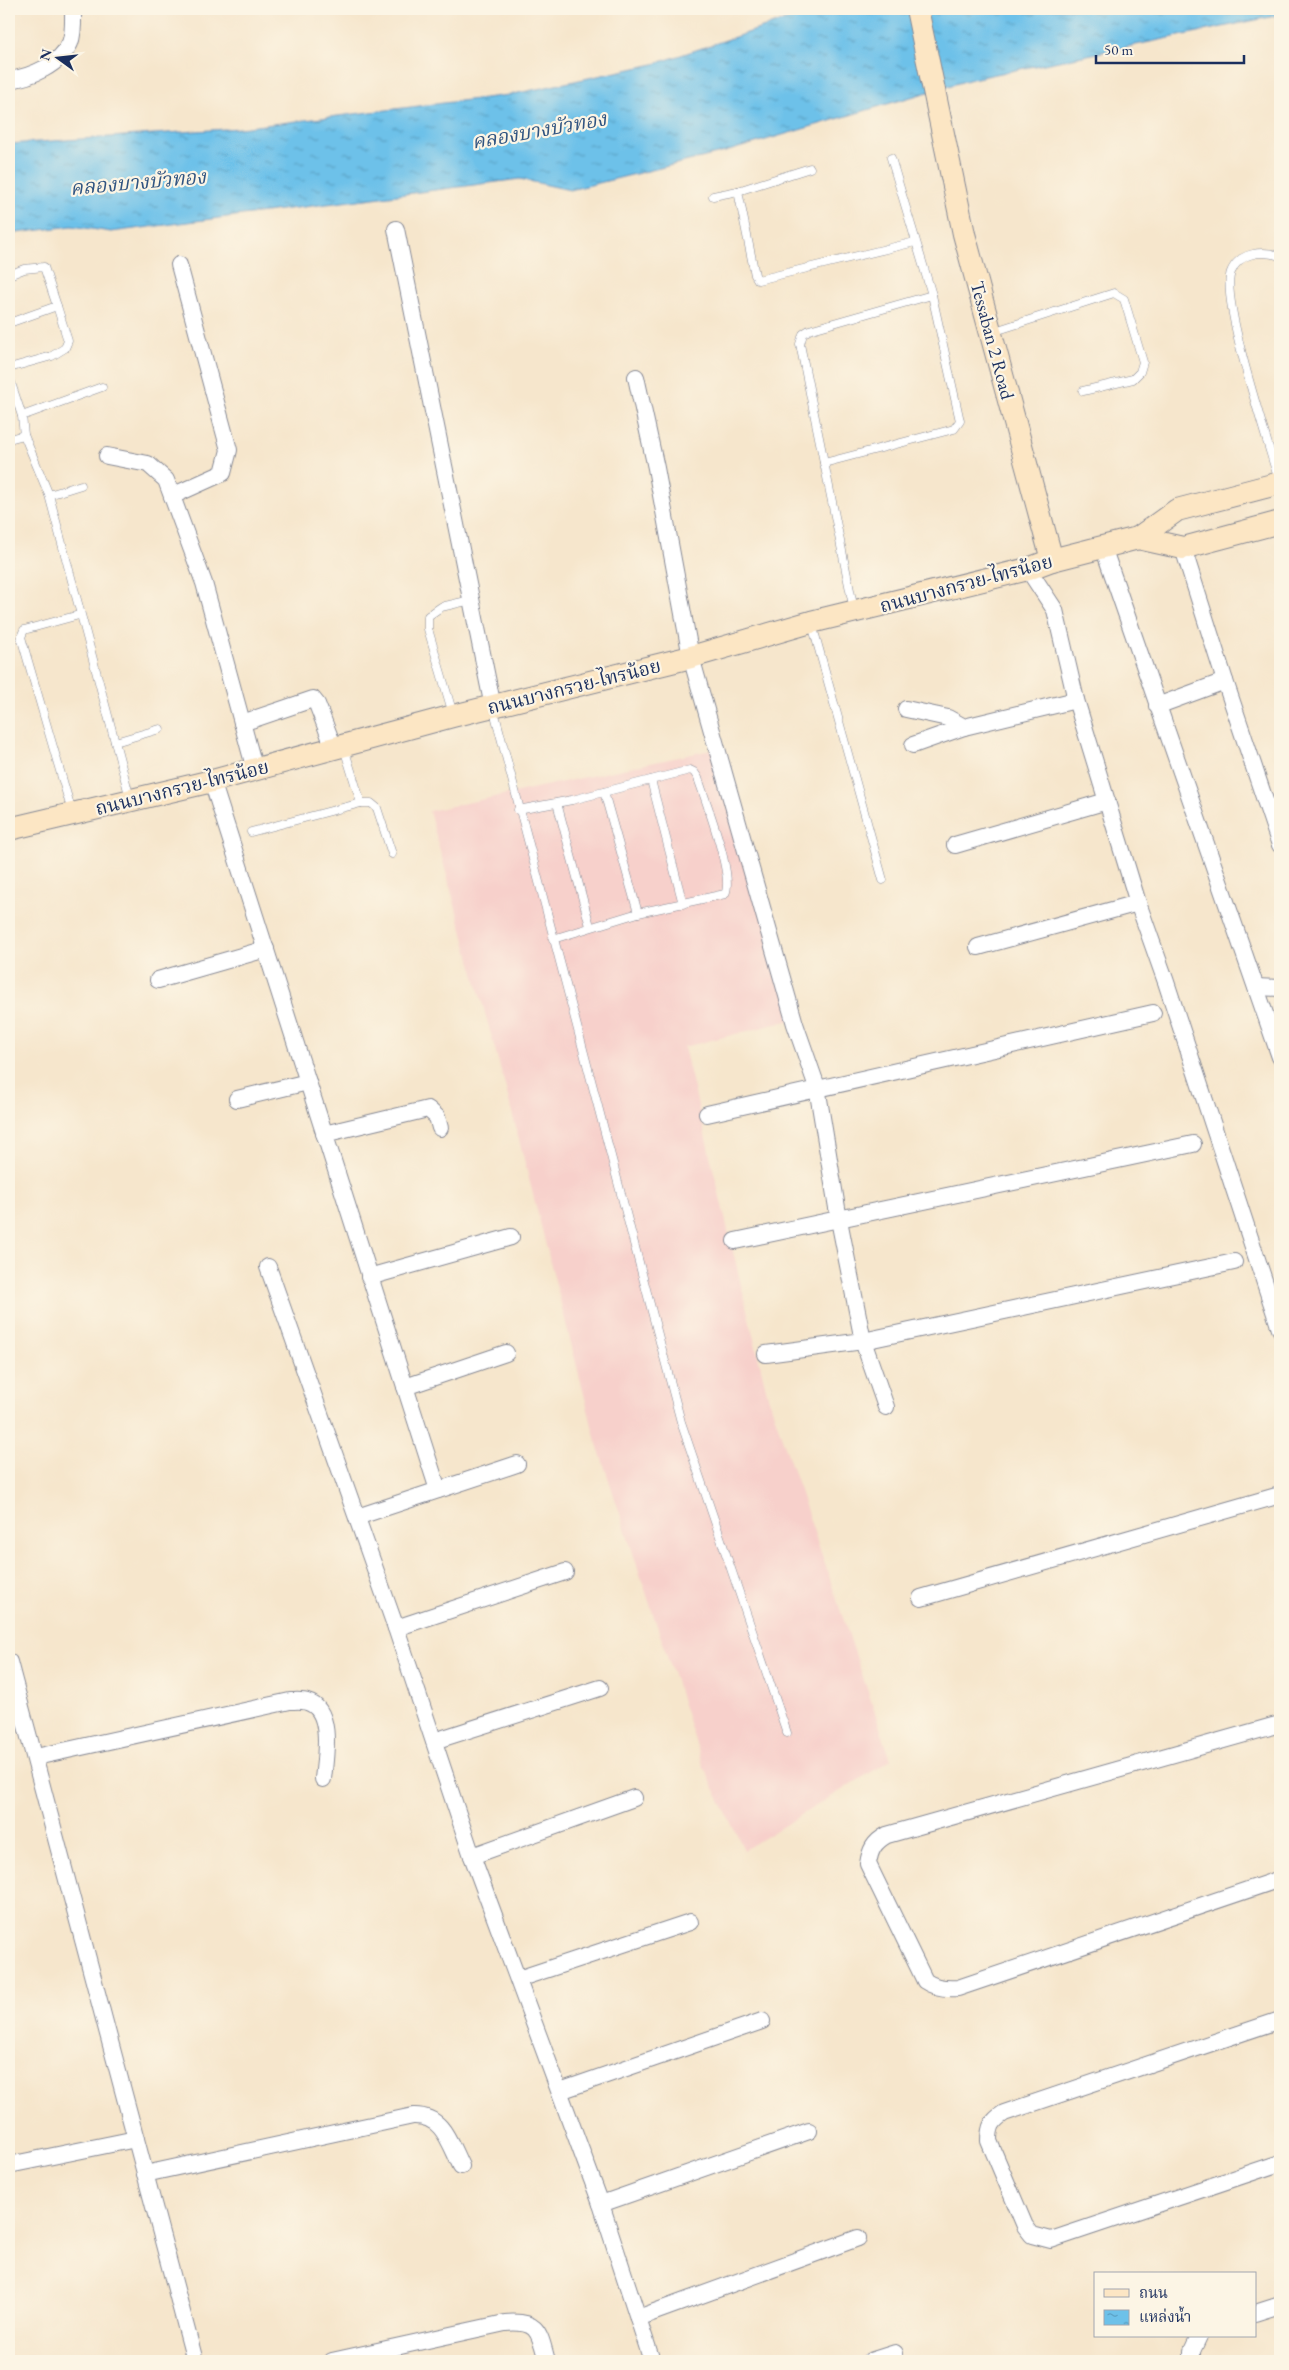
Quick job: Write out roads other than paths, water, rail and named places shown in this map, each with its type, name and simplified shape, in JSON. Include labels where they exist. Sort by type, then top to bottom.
[{"type":"main road","name":"Tessaban 2 Road","points":[[917,9],[964,234],[1052,560]]},
{"type":"main road","name":"ถนนบางกรวย-ไทรน้อย","points":[[9,829],[212,781],[453,716],[691,657],[811,622],[1028,569],[1052,560],[1138,538],[1177,510],[1280,483]]},
{"type":"main road","name":"ถนนบางกรวย-ไทรน้อย","points":[[1138,538],[1183,548],[1280,522]]},
{"type":"street","points":[[9,80],[36,73],[62,54],[70,43],[74,25],[72,9]]},
{"type":"street","points":[[396,229],[492,707]]},
{"type":"street","points":[[172,496],[223,473],[229,450],[179,265]]},
{"type":"street","points":[[636,377],[656,468],[691,657],[793,1014],[817,1087],[839,1220],[863,1340],[886,1407]]},
{"type":"street","points":[[108,456],[148,464],[166,480],[204,583],[255,770]]},
{"type":"street","points":[[1103,547],[1280,1057]]},
{"type":"street","points":[[1183,548],[1225,681],[1280,844]]},
{"type":"street","points":[[1028,569],[1055,610],[1076,700],[1106,801],[1138,903],[1166,982],[1280,1329]]},
{"type":"street","points":[[1157,706],[1225,681]]},
{"type":"street","points":[[242,723],[312,698],[318,704],[339,747]]},
{"type":"street","points":[[913,745],[964,727],[1076,700]]},
{"type":"street","points":[[906,709],[948,718],[964,727]]},
{"type":"street","points":[[212,781],[438,1490]]},
{"type":"street","points":[[955,845],[1106,801]]},
{"type":"street","points":[[978,947],[1138,903]]},
{"type":"street","points":[[158,980],[266,949]]},
{"type":"street","points":[[1256,987],[1280,988]]},
{"type":"street","points":[[707,1114],[817,1087],[1153,1013]]},
{"type":"street","points":[[237,1099],[308,1082]]},
{"type":"street","points":[[324,1134],[428,1109],[437,1117],[440,1128]]},
{"type":"street","points":[[735,1241],[1193,1144]]},
{"type":"street","points":[[369,1276],[511,1237]]},
{"type":"street","points":[[766,1354],[863,1340],[1234,1262]]},
{"type":"street","points":[[268,1267],[396,1628],[472,1856],[601,2204],[652,2361]]},
{"type":"street","points":[[405,1387],[506,1353]]},
{"type":"street","points":[[357,1517],[517,1464]]},
{"type":"street","points":[[921,1598],[1280,1495]]},
{"type":"street","points":[[396,1628],[564,1572]]},
{"type":"street","points":[[9,1662],[11,1683],[36,1757],[196,2361]]},
{"type":"street","points":[[434,1740],[600,1688]]},
{"type":"street","points":[[36,1757],[290,1701],[306,1701],[316,1706],[325,1725],[327,1741],[323,1779]]},
{"type":"street","points":[[1280,1724],[887,1836],[874,1844],[869,1853],[868,1864],[925,1981],[932,1985],[950,1989],[958,1988],[1280,1880]]},
{"type":"street","points":[[472,1856],[634,1798]]},
{"type":"street","points":[[518,1979],[690,1922]]},
{"type":"street","points":[[1280,2020],[1004,2113],[994,2120],[989,2128],[989,2141],[1025,2226],[1032,2235],[1051,2240],[1280,2163]]},
{"type":"street","points":[[560,2091],[762,2021]]},
{"type":"street","points":[[145,2174],[412,2116],[426,2116],[442,2129],[461,2166]]},
{"type":"street","points":[[601,2204],[809,2131]]},
{"type":"street","points":[[9,2165],[136,2139]]},
{"type":"street","points":[[638,2318],[858,2238]]},
{"type":"street","points":[[1256,2313],[1280,2305]]},
{"type":"street","points":[[332,2361],[505,2322],[520,2321],[529,2324],[539,2332],[547,2361]]},
{"type":"street","points":[[1192,2361],[1192,2351],[1198,2338]]},
{"type":"street","points":[[870,2361],[895,2353]]},
{"type":"lane","points":[[824,463],[954,429],[960,421],[932,295],[914,242],[891,158]]},
{"type":"lane","points":[[713,196],[738,192],[810,168]]},
{"type":"lane","points":[[738,192],[755,275],[758,280],[914,242]]},
{"type":"lane","points":[[1280,256],[1255,253],[1241,258],[1231,272],[1230,294],[1243,354],[1280,483]]},
{"type":"lane","points":[[9,275],[24,269],[44,267],[68,341],[65,348],[52,356],[9,368]]},
{"type":"lane","points":[[991,333],[1114,293],[1124,299],[1143,362],[1140,372],[1133,379],[1083,391]]},
{"type":"lane","points":[[855,612],[800,344],[803,334],[808,330],[932,295]]},
{"type":"lane","points":[[9,323],[58,306]]},
{"type":"lane","points":[[9,377],[22,416],[24,435],[49,495],[79,615],[131,800]]},
{"type":"lane","points":[[22,416],[102,387]]},
{"type":"lane","points":[[9,439],[24,435]]},
{"type":"lane","points":[[49,495],[81,485]]},
{"type":"lane","points":[[453,716],[428,628],[428,616],[441,607],[471,600]]},
{"type":"lane","points":[[73,814],[21,637],[24,630],[79,615]]},
{"type":"lane","points":[[811,622],[883,880]]},
{"type":"lane","points":[[492,707],[681,1422],[787,1733]]},
{"type":"lane","points":[[115,742],[160,729]]},
{"type":"lane","points":[[339,747],[361,803]]},
{"type":"lane","points":[[518,810],[557,803],[686,771],[694,772],[719,840],[727,878],[726,892],[719,896],[638,913],[590,926],[553,939]]},
{"type":"lane","points":[[651,780],[683,904]]},
{"type":"lane","points":[[604,792],[638,913]]},
{"type":"lane","points":[[251,832],[361,803],[371,803],[377,808],[392,854]]},
{"type":"lane","points":[[557,803],[590,926]]},
{"type":"water","name":"คลองบางบัวทอง","points":[[819,9],[1280,9],[1280,15],[972,79],[725,152],[570,190],[520,179],[111,232],[72,226],[9,234],[9,144],[240,128],[509,95],[654,64]]}]
